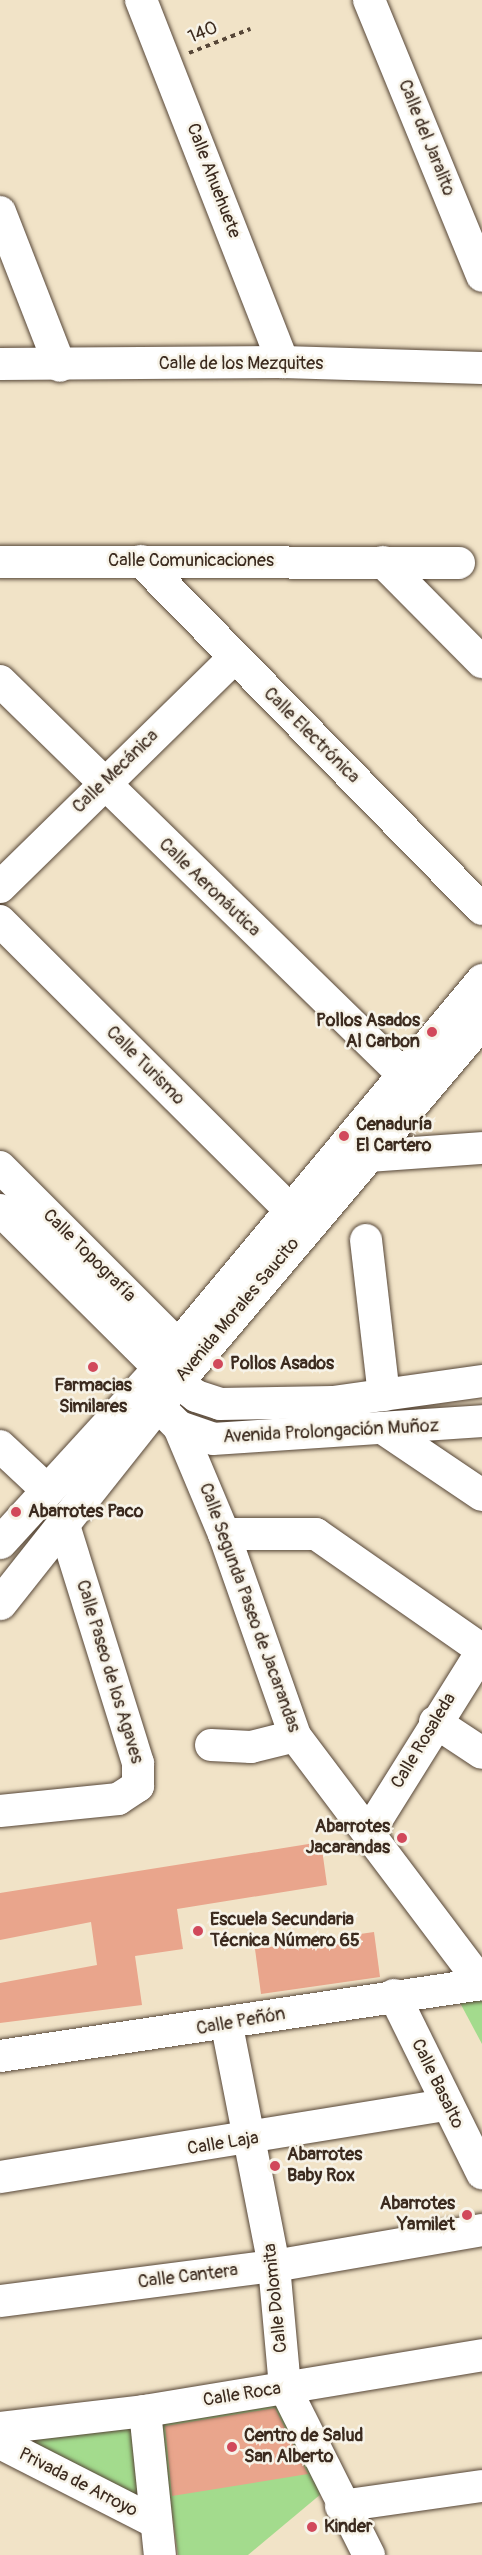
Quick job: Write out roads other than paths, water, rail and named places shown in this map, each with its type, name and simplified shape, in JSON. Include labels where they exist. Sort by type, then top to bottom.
[{"type":"main road","name":"Avenida Morales Saucito","points":[[0,1542],[46,1490],[170,1385],[370,1156],[412,1083],[482,980]]},
{"type":"main road","name":"Avenida Morales Saucito","points":[[0,1603],[64,1525],[170,1385],[290,1210],[412,1083],[482,1021]]},
{"type":"street","name":"Calle Ahuehuete","points":[[141,0],[283,362]]},
{"type":"street","name":"Calle del Jaralito","points":[[369,0],[482,276]]},
{"type":"street","points":[[0,213],[60,366]]},
{"type":"street","name":"Calle de los Mezquites","points":[[0,364],[60,366],[283,362],[482,368]]},
{"type":"street","name":"Calle Electrónica","points":[[141,561],[482,909]]},
{"type":"street","name":"Calle Comunicaciones","points":[[0,562],[459,563]]},
{"type":"street","points":[[383,562],[482,662]]},
{"type":"street","name":"Calle Mecánica","points":[[0,887],[234,658]]},
{"type":"street","name":"Calle Aeronáutica","points":[[0,681],[102,785],[412,1083]]},
{"type":"street","name":"Calle Turismo","points":[[0,921],[290,1210]]},
{"type":"street","points":[[370,1156],[482,1148]]},
{"type":"street","name":"Calle Topografía","points":[[0,1167],[170,1385]]},
{"type":"street","name":"Calle Topografía","points":[[0,1210],[170,1385]]},
{"type":"street","points":[[366,1240],[384,1395]]},
{"type":"street","name":"Avenida Prolongación Muñoz","points":[[170,1385],[220,1404],[333,1402],[482,1381]]},
{"type":"street","name":"Avenida Prolongación Muñoz","points":[[170,1385],[213,1439],[482,1421]]},
{"type":"street","name":"Calle Segunda Paseo de Jacarandas","points":[[170,1385],[295,1736],[482,1984]]},
{"type":"street","points":[[433,1388],[434,1426]]},
{"type":"street","points":[[384,1429],[482,1495]]},
{"type":"street","points":[[0,1446],[46,1490]]},
{"type":"street","name":"Calle Paseo de los Agaves","points":[[0,1811],[118,1799],[138,1786],[138,1763],[64,1525]]},
{"type":"street","points":[[224,1534],[316,1534],[482,1651]]},
{"type":"street","name":"Calle Rosaleda","points":[[369,1832],[435,1722],[482,1651]]},
{"type":"street","points":[[435,1722],[482,1753]]},
{"type":"street","points":[[211,1745],[251,1747],[295,1736]]},
{"type":"street","name":"Calle Peñón","points":[[0,2056],[227,2026],[394,1995],[482,1984]]},
{"type":"street","name":"Calle Basalto","points":[[394,1995],[446,2105],[482,2174]]},
{"type":"street","name":"Calle Dolomita","points":[[227,2026],[253,2140],[274,2265],[285,2388],[340,2506],[369,2555]]},
{"type":"street","name":"Calle Laja","points":[[0,2177],[253,2140],[446,2105]]},
{"type":"street","name":"Calle Cantera","points":[[0,2301],[274,2265],[482,2230]]},
{"type":"street","name":"Calle Roca","points":[[0,2428],[145,2411],[482,2355]]},
{"type":"street","points":[[145,2411],[160,2555]]},
{"type":"street","name":"Privada de Arroyo","points":[[0,2443],[155,2522]]},
{"type":"street","points":[[340,2506],[482,2486]]},
{"type":"place","name":"Pollos Asados Al Carbon","points":[[432,1032]]},
{"type":"place","name":"Cenaduría El Cartero","points":[[344,1136]]},
{"type":"place","name":"Pollos Asados","points":[[218,1364]]},
{"type":"place","name":"Farmacias Similares","points":[[93,1367]]},
{"type":"place","name":"Abarrotes Paco","points":[[16,1512]]},
{"type":"place","name":"Abarrotes Jacarandas","points":[[402,1838]]},
{"type":"place","name":"Escuela Secundaria Técnica Número 65","points":[[198,1931]]},
{"type":"place","name":"Abarrotes Baby Rox","points":[[275,2166]]},
{"type":"place","name":"Abarrotes Yamilet","points":[[467,2215]]},
{"type":"place","name":"Centro de Salud San Alberto","points":[[232,2447]]},
{"type":"place","name":"Kinder","points":[[312,2527]]}]
